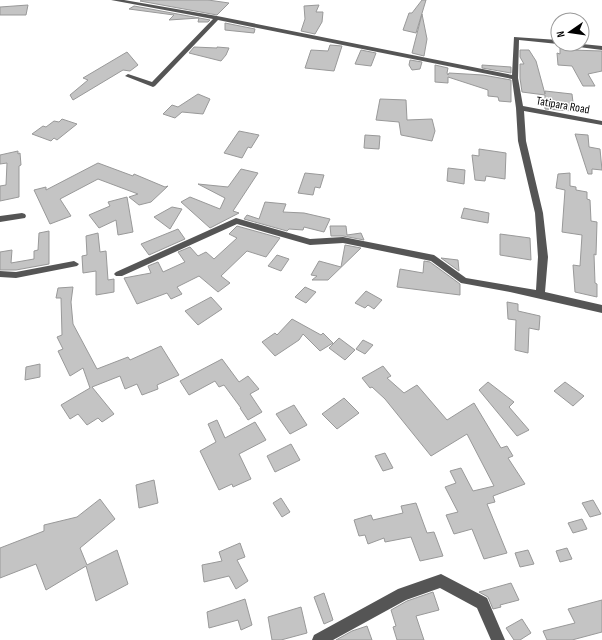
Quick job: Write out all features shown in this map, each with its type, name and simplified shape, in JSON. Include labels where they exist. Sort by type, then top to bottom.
[{"type":"street","points":[[114,0],[217,18],[515,78]]},
{"type":"street","points":[[128,76],[153,85],[217,18]]},
{"type":"street","points":[[540,295],[543,257],[539,213],[522,141],[520,108],[515,78],[516,38],[550,41]]},
{"type":"street","points":[[590,46],[602,48]]},
{"type":"street","name":"Tatipara Road","points":[[520,108],[602,123]]},
{"type":"street","points":[[0,219],[22,216]]},
{"type":"street","points":[[119,274],[236,221],[310,242],[343,240],[434,258],[464,281],[510,288],[602,309]]},
{"type":"street","points":[[0,274],[16,275],[74,264]]},
{"type":"street","points":[[319,640],[403,594],[441,581],[482,603],[498,640]]},
{"type":"building","points":[[208,0],[229,3],[217,15],[140,1]]},
{"type":"building","points":[[422,0],[426,0],[416,33],[403,30],[409,13],[412,13]]},
{"type":"building","points":[[28,5],[26,15],[0,15],[0,7]]},
{"type":"building","points":[[319,5],[316,12],[323,12],[322,22],[315,34],[301,31],[305,19],[304,6]]},
{"type":"building","points":[[134,6],[210,20],[208,22],[198,22],[199,18],[169,20],[174,15],[129,9]]},
{"type":"building","points":[[422,14],[427,39],[424,56],[412,53]]},
{"type":"building","points":[[225,23],[255,29],[254,33],[225,30]]},
{"type":"building","points":[[330,45],[342,46],[334,71],[305,68],[311,50],[328,51]]},
{"type":"building","points":[[194,47],[229,48],[221,61],[189,53]]},
{"type":"building","points":[[361,50],[376,53],[371,66],[355,64]]},
{"type":"building","points":[[520,50],[529,50],[536,61],[545,94],[545,91],[572,94],[574,111],[545,109],[545,95],[522,92],[520,64],[524,64],[520,57]]},
{"type":"building","points":[[602,51],[602,71],[588,74],[595,86],[583,86],[572,66],[558,65],[557,53],[560,54],[560,52]]},
{"type":"building","points":[[127,52],[138,65],[130,71],[123,70],[73,100],[70,95],[88,80],[83,78]]},
{"type":"building","points":[[410,60],[422,62],[420,69],[412,70],[409,65]]},
{"type":"building","points":[[435,65],[448,68],[448,75],[449,73],[483,75],[511,80],[511,102],[499,101],[498,97],[488,96],[488,90],[448,77],[448,83],[435,82]]},
{"type":"building","points":[[482,65],[511,67],[511,73],[482,68]]},
{"type":"building","points":[[198,94],[210,99],[203,114],[182,112],[175,118],[163,114],[172,105],[178,107]]},
{"type":"building","points":[[380,99],[406,100],[407,120],[432,119],[435,131],[432,141],[401,135],[399,122],[376,120]]},
{"type":"building","points":[[62,119],[77,124],[57,140],[54,138],[51,141],[32,134],[43,126],[46,127],[54,121],[59,122]]},
{"type":"building","points":[[239,131],[259,135],[251,148],[248,147],[242,158],[224,153]]},
{"type":"building","points":[[575,134],[588,135],[589,147],[600,149],[602,170],[592,169],[592,174],[588,174]]},
{"type":"building","points":[[365,135],[380,136],[379,149],[364,148]]},
{"type":"building","points":[[479,149],[506,153],[505,179],[486,176],[485,181],[475,180],[472,155],[479,156]]},
{"type":"building","points":[[18,151],[18,154],[20,153],[21,165],[19,166],[19,197],[0,201],[0,186],[6,185],[7,163],[0,164],[0,155]]},
{"type":"building","points":[[98,163],[133,176],[134,174],[165,187],[168,186],[151,202],[139,205],[129,197],[138,194],[98,179],[60,199],[71,216],[50,224],[34,190],[46,187],[46,190]]},
{"type":"building","points":[[448,168],[465,170],[464,184],[447,181]]},
{"type":"building","points":[[241,169],[258,173],[233,211],[239,213],[210,228],[181,202],[190,197],[220,209],[225,198],[198,184],[228,187]]},
{"type":"building","points":[[305,173],[324,175],[320,188],[315,187],[313,195],[298,193]]},
{"type":"building","points":[[570,173],[570,186],[576,187],[576,190],[587,192],[587,199],[590,200],[591,221],[597,222],[596,255],[594,254],[597,297],[575,292],[573,265],[580,266],[582,235],[562,232],[565,190],[556,188],[558,174]]},
{"type":"building","points":[[127,197],[133,232],[118,235],[116,220],[99,228],[89,215],[110,206],[108,202]]},
{"type":"building","points":[[265,202],[286,204],[283,212],[304,213],[330,219],[324,232],[304,227],[303,230],[289,229],[287,231],[244,219],[247,215],[259,219]]},
{"type":"building","points":[[172,207],[182,209],[170,229],[154,217]]},
{"type":"building","points":[[464,208],[489,213],[488,223],[461,218]]},
{"type":"building","points":[[237,226],[280,238],[266,257],[247,251],[221,276],[230,283],[218,292],[199,276],[177,287],[182,294],[171,299],[167,293],[137,304],[124,278],[151,273],[148,266],[158,262],[163,272],[185,262],[178,252],[190,247],[198,256],[206,252],[214,259],[237,238],[229,234]]},
{"type":"building","points":[[330,226],[346,226],[347,235],[361,233],[364,240],[343,236],[331,236]]},
{"type":"building","points":[[178,229],[185,239],[149,255],[141,244]]},
{"type":"building","points":[[49,231],[49,264],[16,270],[0,270],[0,252],[12,250],[11,263],[34,259],[34,251],[38,250],[39,233]]},
{"type":"building","points":[[98,233],[100,252],[106,251],[108,280],[114,279],[114,292],[96,295],[96,271],[83,273],[82,256],[87,255],[86,236]]},
{"type":"building","points":[[500,234],[530,238],[531,260],[500,255]]},
{"type":"building","points":[[345,245],[361,248],[328,280],[312,280],[317,276],[311,275],[319,261],[341,267]]},
{"type":"building","points":[[277,255],[289,259],[281,271],[268,266]]},
{"type":"building","points":[[441,258],[458,260],[459,271]]},
{"type":"building","points":[[424,261],[430,262],[460,284],[460,295],[397,287],[400,269],[423,273]]},
{"type":"building","points":[[73,287],[71,302],[73,324],[97,369],[128,357],[130,360],[161,346],[179,375],[157,385],[158,389],[142,395],[137,384],[125,389],[120,376],[92,387],[114,414],[102,422],[98,418],[87,425],[78,414],[70,419],[61,405],[90,388],[83,368],[70,376],[58,351],[63,349],[57,337],[62,335],[61,298],[56,298],[58,288]]},
{"type":"building","points":[[305,287],[316,292],[306,303],[295,297]]},
{"type":"building","points":[[366,291],[382,300],[374,309],[368,305],[365,308],[355,303]]},
{"type":"building","points":[[211,297],[222,309],[198,325],[185,311]]},
{"type":"building","points":[[507,302],[518,304],[518,311],[540,316],[539,330],[529,328],[528,353],[515,350],[516,320],[508,319]]},
{"type":"building","points":[[292,319],[321,335],[323,333],[333,343],[320,351],[303,334],[299,340],[275,356],[262,342],[275,333],[277,335]]},
{"type":"building","points":[[339,338],[355,350],[345,360],[329,348]]},
{"type":"building","points":[[363,340],[373,345],[365,354],[356,349]]},
{"type":"building","points":[[222,359],[239,382],[248,376],[259,389],[250,394],[262,412],[248,420],[224,385],[219,387],[215,381],[189,395],[180,381]]},
{"type":"building","points":[[40,364],[40,377],[25,380],[26,367]]},
{"type":"building","points":[[383,366],[391,376],[387,378],[404,393],[417,385],[447,420],[474,403],[501,448],[507,446],[513,456],[508,458],[525,484],[493,496],[495,502],[487,504],[507,553],[484,559],[472,529],[454,534],[446,515],[458,512],[445,487],[456,483],[450,471],[461,468],[473,491],[494,486],[467,434],[431,456],[385,399],[372,387],[370,388],[362,378]]},
{"type":"building","points":[[488,382],[514,402],[509,407],[529,430],[517,436],[479,390]]},
{"type":"building","points":[[565,382],[584,396],[573,406],[554,391]]},
{"type":"building","points":[[344,398],[359,413],[337,429],[322,414]]},
{"type":"building","points":[[294,405],[307,425],[290,434],[276,414]]},
{"type":"building","points":[[217,420],[225,438],[255,422],[266,440],[239,454],[251,479],[233,487],[232,484],[219,490],[200,451],[216,442],[208,424]]},
{"type":"building","points":[[291,444],[300,460],[275,472],[267,456]]},
{"type":"building","points":[[385,453],[393,468],[383,471],[375,456]]},
{"type":"building","points":[[154,480],[158,503],[139,508],[136,485]]},
{"type":"building","points":[[281,498],[290,512],[282,517],[273,503]]},
{"type":"building","points":[[100,499],[115,519],[80,548],[87,565],[117,550],[128,584],[96,601],[86,566],[46,590],[36,564],[0,578],[0,548],[44,531],[44,525],[77,517]]},
{"type":"building","points":[[593,500],[601,514],[590,517],[582,503]]},
{"type":"building","points":[[416,503],[427,533],[434,532],[443,556],[420,561],[411,537],[385,542],[384,538],[368,544],[365,535],[359,536],[354,520],[371,515],[373,520],[403,513],[401,506]]},
{"type":"building","points":[[582,519],[587,529],[573,533],[568,523]]},
{"type":"building","points":[[240,543],[245,557],[237,560],[248,581],[236,589],[229,576],[204,582],[202,565],[222,561],[219,552]]},
{"type":"building","points":[[567,548],[572,559],[560,562],[556,551]]},
{"type":"building","points":[[528,550],[534,564],[520,567],[515,553]]},
{"type":"building","points":[[511,583],[519,600],[500,605],[501,607],[493,609],[488,597],[479,592]]},
{"type":"building","points":[[433,592],[439,610],[416,616],[424,640],[397,640],[393,627],[396,626],[391,610],[407,601]]},
{"type":"building","points":[[324,593],[333,620],[324,624],[314,597]]},
{"type":"building","points":[[245,599],[252,625],[241,630],[238,620],[209,628],[207,612]]},
{"type":"building","points":[[602,600],[602,632],[572,640],[547,640],[543,631],[575,623],[568,609]]},
{"type":"building","points":[[301,607],[307,633],[281,640],[272,640],[268,617]]},
{"type":"building","points":[[522,619],[531,633],[520,640],[514,640],[506,628]]},
{"type":"building","points":[[367,626],[372,640],[336,640],[352,631]]}]
